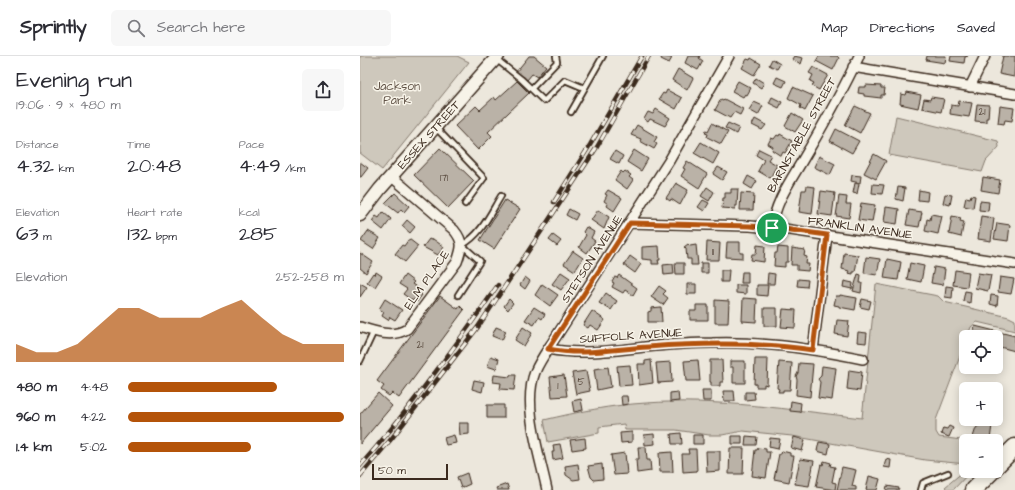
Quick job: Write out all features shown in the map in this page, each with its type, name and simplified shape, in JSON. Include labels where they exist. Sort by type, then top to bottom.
[{"type":"highway","points":[[1003,459],[1015,447]]},
{"type":"highway","points":[[978,488],[986,478]]},
{"type":"main road","name":"ESSEX STREET","points":[[360,215],[380,189],[497,58]]},
{"type":"street","name":"STETSON AVENUE","points":[[547,490],[533,423],[531,401],[535,373],[548,349],[669,161],[729,56]]},
{"type":"street","name":"BARNSTABLE STREET","points":[[772,228],[773,217],[786,187],[859,56]]},
{"type":"street","points":[[970,87],[985,56]]},
{"type":"street","points":[[853,67],[1015,94]]},
{"type":"street","name":"ELM PLACE","points":[[360,327],[374,331],[396,334],[407,329],[457,262],[462,245],[460,238],[454,230],[392,177]]},
{"type":"street","name":"FRANKLIN AVENUE","points":[[630,223],[772,228],[1015,264]]},
{"type":"street","points":[[813,350],[827,235]]},
{"type":"street","name":"SUFFOLK AVENUE","points":[[548,349],[582,353],[646,347],[730,343],[813,350],[863,359]]},
{"type":"lane","points":[[531,89],[557,62],[556,56]]},
{"type":"lane","points":[[571,112],[603,56]]},
{"type":"lane","points":[[497,58],[544,101],[565,80],[584,88]]},
{"type":"lane","points":[[436,128],[484,178],[465,204]]},
{"type":"lane","points":[[458,295],[480,261],[462,245],[471,240],[478,233],[501,196]]},
{"type":"lane","points":[[361,359],[374,331]]},
{"type":"lane","points":[[921,490],[923,483],[948,473]]},
{"type":"green space","name":"Jackson Park","points":[[360,56],[457,56],[469,62],[382,170],[360,153]]},
{"type":"green space","points":[[896,116],[998,141],[999,147],[986,161],[982,172],[889,155]]},
{"type":"green space","points":[[876,284],[938,296],[944,302],[1009,317],[1015,320],[1015,331],[977,322],[970,330],[959,330],[959,359],[936,420],[936,432],[939,437],[959,440],[959,463],[925,460],[792,436],[743,431],[722,435],[709,435],[676,430],[625,430],[624,424],[599,427],[599,433],[548,442],[544,420],[620,405],[673,402],[727,403],[862,418]]},
{"type":"green space","points":[[959,475],[959,478],[964,478],[953,490],[948,490],[945,487]]},
{"type":"building","points":[[529,56],[534,56],[546,66],[537,77],[532,74],[527,80],[516,72]]},
{"type":"building","points":[[662,56],[672,58],[669,63],[661,59]]},
{"type":"building","points":[[688,56],[700,56],[699,58],[703,61],[698,70],[685,63]]},
{"type":"building","points":[[794,56],[803,58],[801,64],[792,59]]},
{"type":"building","points":[[819,56],[837,56],[839,58],[833,70],[816,61]]},
{"type":"building","points":[[927,56],[946,56],[945,63],[926,60]]},
{"type":"building","points":[[951,56],[968,56],[965,57],[964,63],[950,61]]},
{"type":"building","points":[[1003,56],[1015,56],[1014,77],[999,74]]},
{"type":"building","points":[[751,58],[761,64],[754,75],[742,68],[747,59],[750,60]]},
{"type":"building","points":[[772,59],[780,64],[777,69],[769,65]]},
{"type":"building","points":[[813,67],[828,75],[819,90],[812,86],[814,83],[810,81],[813,75],[809,73]]},
{"type":"building","points":[[678,69],[693,78],[687,90],[672,80]]},
{"type":"building","points":[[777,77],[786,81],[783,87],[774,83]]},
{"type":"building","points":[[756,78],[764,83],[761,88],[753,83]]},
{"type":"building","points":[[517,81],[529,93],[488,132],[492,136],[478,150],[455,126],[476,106],[480,110],[494,97],[496,100]]},
{"type":"building","points":[[738,81],[751,88],[747,95],[745,94],[743,97],[732,91]]},
{"type":"building","points":[[866,85],[881,86],[881,88],[885,88],[884,95],[881,95],[881,98],[864,96],[864,94],[858,93],[859,87],[866,87]]},
{"type":"building","points":[[793,87],[813,96],[805,111],[800,108],[801,105],[788,98]]},
{"type":"building","points":[[667,90],[682,98],[676,109],[659,99]]},
{"type":"building","points":[[907,92],[921,95],[918,108],[900,104],[901,94],[906,95]]},
{"type":"building","points":[[772,97],[782,102],[779,108],[769,103]]},
{"type":"building","points":[[931,97],[944,99],[941,112],[922,108],[924,99],[930,100]]},
{"type":"building","points":[[721,99],[724,99],[743,109],[740,115],[734,112],[730,118],[715,110]]},
{"type":"building","points":[[959,101],[972,103],[969,117],[950,114],[951,105],[958,106]]},
{"type":"building","points":[[754,102],[763,106],[758,115],[749,110]]},
{"type":"building","points":[[977,104],[989,105],[988,118],[986,118],[986,122],[975,121]]},
{"type":"building","points":[[855,106],[870,113],[860,133],[845,125]]},
{"type":"building","points":[[1000,106],[1014,108],[1012,121],[1005,120],[1004,124],[998,123]]},
{"type":"building","points":[[656,109],[670,118],[665,126],[650,119],[648,122],[644,119],[648,112],[653,114]]},
{"type":"building","points":[[792,113],[803,120],[795,132],[785,126]]},
{"type":"building","points":[[755,119],[766,125],[762,130],[752,125]]},
{"type":"building","points":[[712,123],[728,132],[721,144],[707,137],[708,134],[705,133],[706,130],[708,131]]},
{"type":"building","points":[[728,123],[739,128],[736,134],[725,128]]},
{"type":"building","points":[[637,125],[657,137],[654,142],[657,144],[654,149],[640,141],[641,139],[631,135]]},
{"type":"building","points":[[836,129],[859,141],[852,153],[830,141]]},
{"type":"building","points":[[780,134],[792,141],[785,153],[783,152],[781,156],[772,150],[773,147],[768,144],[771,138],[774,139]]},
{"type":"building","points":[[701,142],[719,153],[713,164],[694,153]]},
{"type":"building","points":[[440,148],[474,181],[448,208],[414,175]]},
{"type":"building","points":[[759,149],[771,155],[768,160],[777,165],[770,178],[758,171],[764,160],[756,155]]},
{"type":"building","points":[[634,150],[648,159],[641,171],[627,162]]},
{"type":"building","points":[[615,151],[623,156],[619,164],[610,159]]},
{"type":"building","points":[[874,154],[886,161],[876,179],[864,173]]},
{"type":"building","points":[[819,156],[835,164],[830,175],[814,167]]},
{"type":"building","points":[[687,161],[707,174],[699,188],[681,176]]},
{"type":"building","points":[[360,162],[368,168],[361,177],[360,177]]},
{"type":"building","points":[[718,167],[727,172],[722,180],[713,174]]},
{"type":"building","points":[[621,171],[623,173],[625,171],[631,175],[629,177],[633,180],[627,189],[615,180]]},
{"type":"building","points":[[852,175],[861,176],[860,183],[851,181]]},
{"type":"building","points":[[748,176],[757,181],[752,189],[744,184]]},
{"type":"building","points":[[983,177],[1000,180],[998,193],[981,190]]},
{"type":"building","points":[[676,183],[688,190],[680,205],[671,199],[670,201],[666,198]]},
{"type":"building","points":[[855,183],[859,184],[857,194],[853,193]]},
{"type":"building","points":[[873,184],[884,185],[882,194],[872,193]]},
{"type":"building","points":[[807,186],[815,187],[812,214],[799,212],[802,190],[806,190]]},
{"type":"building","points":[[707,187],[714,192],[709,201],[701,196]]},
{"type":"building","points":[[898,187],[905,188],[903,201],[896,199]]},
{"type":"building","points":[[731,189],[738,189],[737,206],[735,206],[735,209],[722,208],[725,193],[731,193]]},
{"type":"building","points":[[608,190],[622,198],[614,211],[607,206],[608,204],[604,201],[607,195],[605,194]]},
{"type":"building","points":[[919,190],[928,192],[927,201],[918,200]]},
{"type":"building","points":[[821,191],[835,193],[832,216],[818,214]]},
{"type":"building","points":[[395,193],[409,206],[404,212],[401,209],[398,213],[385,203]]},
{"type":"building","points":[[741,193],[754,194],[753,210],[740,210]]},
{"type":"building","points":[[945,194],[952,195],[950,205],[943,203]]},
{"type":"building","points":[[971,195],[975,196],[973,208],[964,206],[966,197],[970,198]]},
{"type":"building","points":[[839,196],[847,197],[846,204],[851,204],[849,218],[836,216]]},
{"type":"building","points":[[505,200],[520,209],[494,249],[480,240]]},
{"type":"building","points":[[703,200],[709,203],[704,211],[698,207]]},
{"type":"building","points":[[980,201],[989,202],[988,211],[979,210]]},
{"type":"building","points":[[861,203],[875,205],[872,222],[858,220]]},
{"type":"building","points":[[886,207],[899,209],[897,224],[884,222]]},
{"type":"building","points":[[569,209],[578,214],[575,220],[566,215]]},
{"type":"building","points":[[598,210],[609,217],[604,229],[591,220]]},
{"type":"building","points":[[909,210],[922,212],[919,227],[906,225]]},
{"type":"building","points":[[383,212],[391,219],[383,230],[372,221],[376,216],[379,218]]},
{"type":"building","points":[[931,214],[942,216],[938,234],[925,231],[927,219],[930,220]]},
{"type":"building","points":[[952,216],[961,218],[960,221],[964,222],[961,237],[949,234]]},
{"type":"building","points":[[981,216],[994,218],[991,241],[978,239]]},
{"type":"building","points":[[407,220],[415,227],[410,233],[402,226]]},
{"type":"building","points":[[997,223],[1010,225],[1008,241],[994,239]]},
{"type":"building","points":[[586,227],[594,232],[591,238],[595,241],[587,253],[579,247],[586,235],[583,232]]},
{"type":"building","points":[[368,231],[380,238],[373,249],[361,241]]},
{"type":"building","points":[[553,235],[561,241],[557,246],[549,240]]},
{"type":"building","points":[[409,239],[418,246],[405,262],[395,254]]},
{"type":"building","points":[[429,239],[433,239],[444,247],[438,255],[423,247]]},
{"type":"building","points":[[707,242],[720,243],[719,260],[706,260]]},
{"type":"building","points":[[727,242],[740,242],[740,253],[743,253],[743,258],[726,257]]},
{"type":"building","points":[[688,244],[690,246],[696,245],[698,265],[691,265],[691,259],[687,259],[686,249],[684,247]]},
{"type":"building","points":[[757,245],[765,246],[764,262],[751,260],[752,254],[756,254]]},
{"type":"building","points":[[659,246],[659,264],[652,264],[652,260],[642,259],[642,247]]},
{"type":"building","points":[[778,247],[788,248],[788,262],[785,262],[785,267],[774,266],[775,253],[777,253]]},
{"type":"building","points":[[792,248],[805,250],[804,256],[807,257],[806,264],[809,264],[808,271],[797,270],[797,265],[791,265]]},
{"type":"building","points":[[573,251],[583,258],[575,271],[564,264]]},
{"type":"building","points":[[360,253],[373,262],[366,273],[360,268]]},
{"type":"building","points":[[844,253],[858,255],[855,272],[853,272],[853,274],[842,269]]},
{"type":"building","points":[[630,256],[641,264],[635,273],[624,265]]},
{"type":"building","points":[[866,257],[880,259],[877,275],[864,273]]},
{"type":"building","points":[[887,259],[901,262],[898,280],[884,278]]},
{"type":"building","points":[[675,263],[684,263],[684,274],[676,274]]},
{"type":"building","points":[[701,263],[708,263],[708,273],[701,273]]},
{"type":"building","points":[[910,263],[924,266],[921,282],[907,279]]},
{"type":"building","points":[[673,264],[674,274],[664,275],[663,265]]},
{"type":"building","points":[[934,267],[945,269],[943,285],[931,283]]},
{"type":"building","points":[[721,270],[729,270],[728,282],[721,282]]},
{"type":"building","points":[[955,270],[969,272],[967,287],[953,285]]},
{"type":"building","points":[[376,272],[382,276],[375,287],[367,282],[373,273],[375,275]]},
{"type":"building","points":[[561,272],[570,278],[561,290],[552,284]]},
{"type":"building","points":[[742,272],[748,272],[748,283],[741,283]]},
{"type":"building","points":[[768,273],[775,274],[774,284],[767,284]]},
{"type":"building","points":[[978,273],[991,275],[988,291],[975,288]]},
{"type":"building","points":[[858,274],[861,275],[861,293],[853,291]]},
{"type":"building","points":[[405,275],[414,282],[412,284],[421,290],[419,293],[422,295],[417,302],[403,294],[407,289],[399,284]]},
{"type":"building","points":[[619,275],[637,288],[633,295],[625,290],[623,293],[612,287],[614,283],[612,282],[615,277],[617,278]]},
{"type":"building","points":[[525,277],[530,281],[525,289],[520,285]]},
{"type":"building","points":[[1000,277],[1014,279],[1011,294],[998,292]]},
{"type":"building","points":[[798,279],[808,280],[807,287],[797,286]]},
{"type":"building","points":[[844,281],[853,283],[852,289],[843,287]]},
{"type":"building","points":[[360,283],[367,287],[360,297]]},
{"type":"building","points":[[542,284],[558,295],[550,306],[535,295]]},
{"type":"building","points":[[687,284],[696,284],[696,294],[687,294]]},
{"type":"building","points":[[736,285],[746,285],[746,294],[736,293]]},
{"type":"building","points":[[757,285],[768,285],[767,296],[757,295]]},
{"type":"building","points":[[659,286],[666,291],[663,294],[668,298],[663,305],[651,297]]},
{"type":"building","points":[[946,286],[953,287],[952,298],[945,297]]},
{"type":"building","points":[[965,291],[971,292],[970,303],[963,301]]},
{"type":"building","points":[[606,293],[617,301],[611,310],[599,303]]},
{"type":"building","points":[[840,295],[857,298],[855,310],[834,305],[836,296]]},
{"type":"building","points":[[991,295],[998,296],[997,306],[990,304]]},
{"type":"building","points":[[440,296],[458,309],[460,306],[464,310],[399,398],[392,393],[389,396],[381,390],[384,386],[377,381]]},
{"type":"building","points":[[743,298],[757,299],[756,322],[742,321]]},
{"type":"building","points":[[385,299],[402,310],[395,320],[390,317],[388,320],[382,316],[384,312],[379,309]]},
{"type":"building","points":[[509,299],[513,303],[508,310],[504,306]]},
{"type":"building","points":[[862,299],[871,301],[869,309],[860,307]]},
{"type":"building","points":[[715,300],[729,301],[728,323],[715,323]]},
{"type":"building","points":[[696,305],[708,305],[708,320],[690,320],[690,311],[696,311]]},
{"type":"building","points":[[534,307],[545,314],[542,319],[539,317],[534,325],[525,320]]},
{"type":"building","points":[[661,307],[662,322],[648,322],[648,312],[651,311],[651,308]]},
{"type":"building","points":[[764,308],[777,308],[777,326],[764,326]]},
{"type":"building","points":[[783,309],[796,310],[795,328],[781,327]]},
{"type":"building","points":[[592,311],[605,320],[598,330],[590,325],[588,328],[583,325]]},
{"type":"building","points":[[837,320],[849,321],[847,336],[835,334]]},
{"type":"building","points":[[975,326],[991,330],[974,330]]},
{"type":"building","points":[[496,327],[506,331],[502,340],[492,336]]},
{"type":"building","points":[[523,327],[532,333],[524,346],[515,340]]},
{"type":"building","points":[[858,332],[867,333],[866,343],[857,342]]},
{"type":"building","points":[[1003,333],[1015,336],[1015,351],[1003,348]]},
{"type":"building","points":[[491,356],[499,359],[496,369],[487,366]]},
{"type":"building","points":[[755,359],[768,359],[767,385],[764,384],[764,387],[756,387],[756,384],[754,384]]},
{"type":"building","points":[[651,360],[653,383],[639,385],[638,364],[645,364],[645,361]]},
{"type":"building","points":[[698,360],[700,381],[686,381],[684,361]]},
{"type":"building","points":[[710,360],[722,360],[723,382],[720,382],[720,386],[711,386]]},
{"type":"building","points":[[730,361],[745,361],[745,383],[733,383],[733,367],[730,367]]},
{"type":"building","points":[[671,362],[672,382],[658,383],[656,363]]},
{"type":"building","points":[[779,362],[792,363],[790,390],[783,390],[783,392],[778,392],[779,389],[777,388]]},
{"type":"building","points":[[799,363],[813,364],[810,397],[796,395],[796,376],[798,373]]},
{"type":"building","points":[[630,365],[632,385],[619,386],[617,366]]},
{"type":"building","points":[[822,366],[836,368],[832,400],[818,398],[820,382],[818,379],[821,376]]},
{"type":"building","points":[[608,367],[611,387],[597,390],[594,369]]},
{"type":"building","points":[[849,370],[862,372],[860,391],[847,389]]},
{"type":"building","points":[[586,371],[590,391],[576,394],[572,373]]},
{"type":"building","points":[[494,375],[510,377],[510,375],[516,375],[514,390],[500,389],[501,383],[493,382]]},
{"type":"building","points":[[564,375],[567,396],[552,397],[550,377]]},
{"type":"building","points":[[474,380],[484,382],[482,392],[472,389]]},
{"type":"building","points":[[702,390],[711,390],[711,401],[703,401]]},
{"type":"building","points":[[723,391],[734,391],[735,401],[724,401]]},
{"type":"building","points":[[678,392],[679,401],[670,402],[670,393]]},
{"type":"building","points":[[745,392],[754,392],[755,399],[745,400]]},
{"type":"building","points":[[378,393],[392,406],[360,444],[360,414]]},
{"type":"building","points":[[621,396],[627,396],[628,404],[622,405]]},
{"type":"building","points":[[581,399],[583,410],[574,412],[572,401]]},
{"type":"building","points":[[791,401],[801,403],[800,412],[790,411]]},
{"type":"building","points":[[487,405],[504,405],[504,418],[487,418]]},
{"type":"building","points":[[459,423],[469,423],[469,434],[460,435]]},
{"type":"building","points":[[949,426],[953,428],[949,437],[941,434],[943,428],[947,429]]},
{"type":"building","points":[[978,426],[992,426],[991,434],[974,434]]},
{"type":"building","points":[[632,432],[632,442],[621,443],[620,433]]},
{"type":"building","points":[[681,433],[682,444],[672,444],[671,434]]},
{"type":"building","points":[[654,434],[655,444],[645,445],[644,435]]},
{"type":"building","points":[[454,435],[456,443],[446,445],[444,438]]},
{"type":"building","points":[[693,435],[703,435],[703,444],[693,444]]},
{"type":"building","points":[[732,436],[742,436],[742,444],[732,444]]},
{"type":"building","points":[[746,436],[757,437],[756,445],[745,445]]},
{"type":"building","points":[[794,437],[805,440],[802,451],[791,448]]},
{"type":"building","points":[[585,438],[586,448],[572,450],[570,440]]},
{"type":"building","points":[[770,438],[780,439],[778,449],[769,447]]},
{"type":"building","points":[[819,442],[830,444],[828,454],[817,451]]},
{"type":"building","points":[[560,444],[563,458],[553,460],[553,445]]},
{"type":"building","points":[[638,447],[646,447],[647,460],[650,460],[651,471],[637,473],[636,459],[639,459]]},
{"type":"building","points":[[730,448],[744,448],[743,474],[729,474]]},
{"type":"building","points":[[758,448],[766,449],[766,452],[770,452],[766,478],[752,476],[755,450]]},
{"type":"building","points":[[688,449],[696,449],[697,471],[683,472],[682,454],[689,454]]},
{"type":"building","points":[[706,451],[720,451],[720,471],[707,472]]},
{"type":"building","points":[[782,451],[790,453],[790,456],[794,456],[789,482],[774,479],[779,454],[781,454]]},
{"type":"building","points":[[672,452],[673,472],[660,472],[659,453]]},
{"type":"building","points":[[625,453],[627,474],[614,475],[611,455]]},
{"type":"building","points":[[800,459],[814,461],[809,486],[795,484]]},
{"type":"building","points":[[886,459],[891,460],[890,468],[884,467]]},
{"type":"building","points":[[824,461],[831,463],[830,466],[835,467],[832,482],[836,483],[835,490],[816,487],[821,464],[823,465]]},
{"type":"building","points":[[578,464],[580,479],[573,480],[566,475],[565,466]]},
{"type":"building","points":[[602,464],[603,479],[594,480],[591,477],[588,466]]},
{"type":"building","points":[[842,467],[856,470],[852,486],[856,487],[856,490],[837,490]]},
{"type":"building","points":[[467,473],[470,484],[461,488],[457,477]]},
{"type":"building","points":[[869,476],[880,479],[877,490],[866,490]]},
{"type":"building","points":[[507,484],[509,490],[497,490],[496,488]]},
{"type":"building","points":[[887,486],[899,488],[898,490],[886,490]]},
{"type":"railway","points":[[554,202],[590,145],[642,56]]},
{"type":"railway","points":[[360,476],[392,438],[478,327],[597,147],[649,56]]},
{"type":"railway","points":[[360,466],[432,377],[498,285]]},
{"type":"route","points":[[630,223],[733,227],[750,226],[772,228],[827,235],[813,350],[804,348],[730,343],[646,347],[582,353],[548,349],[630,223]]}]
